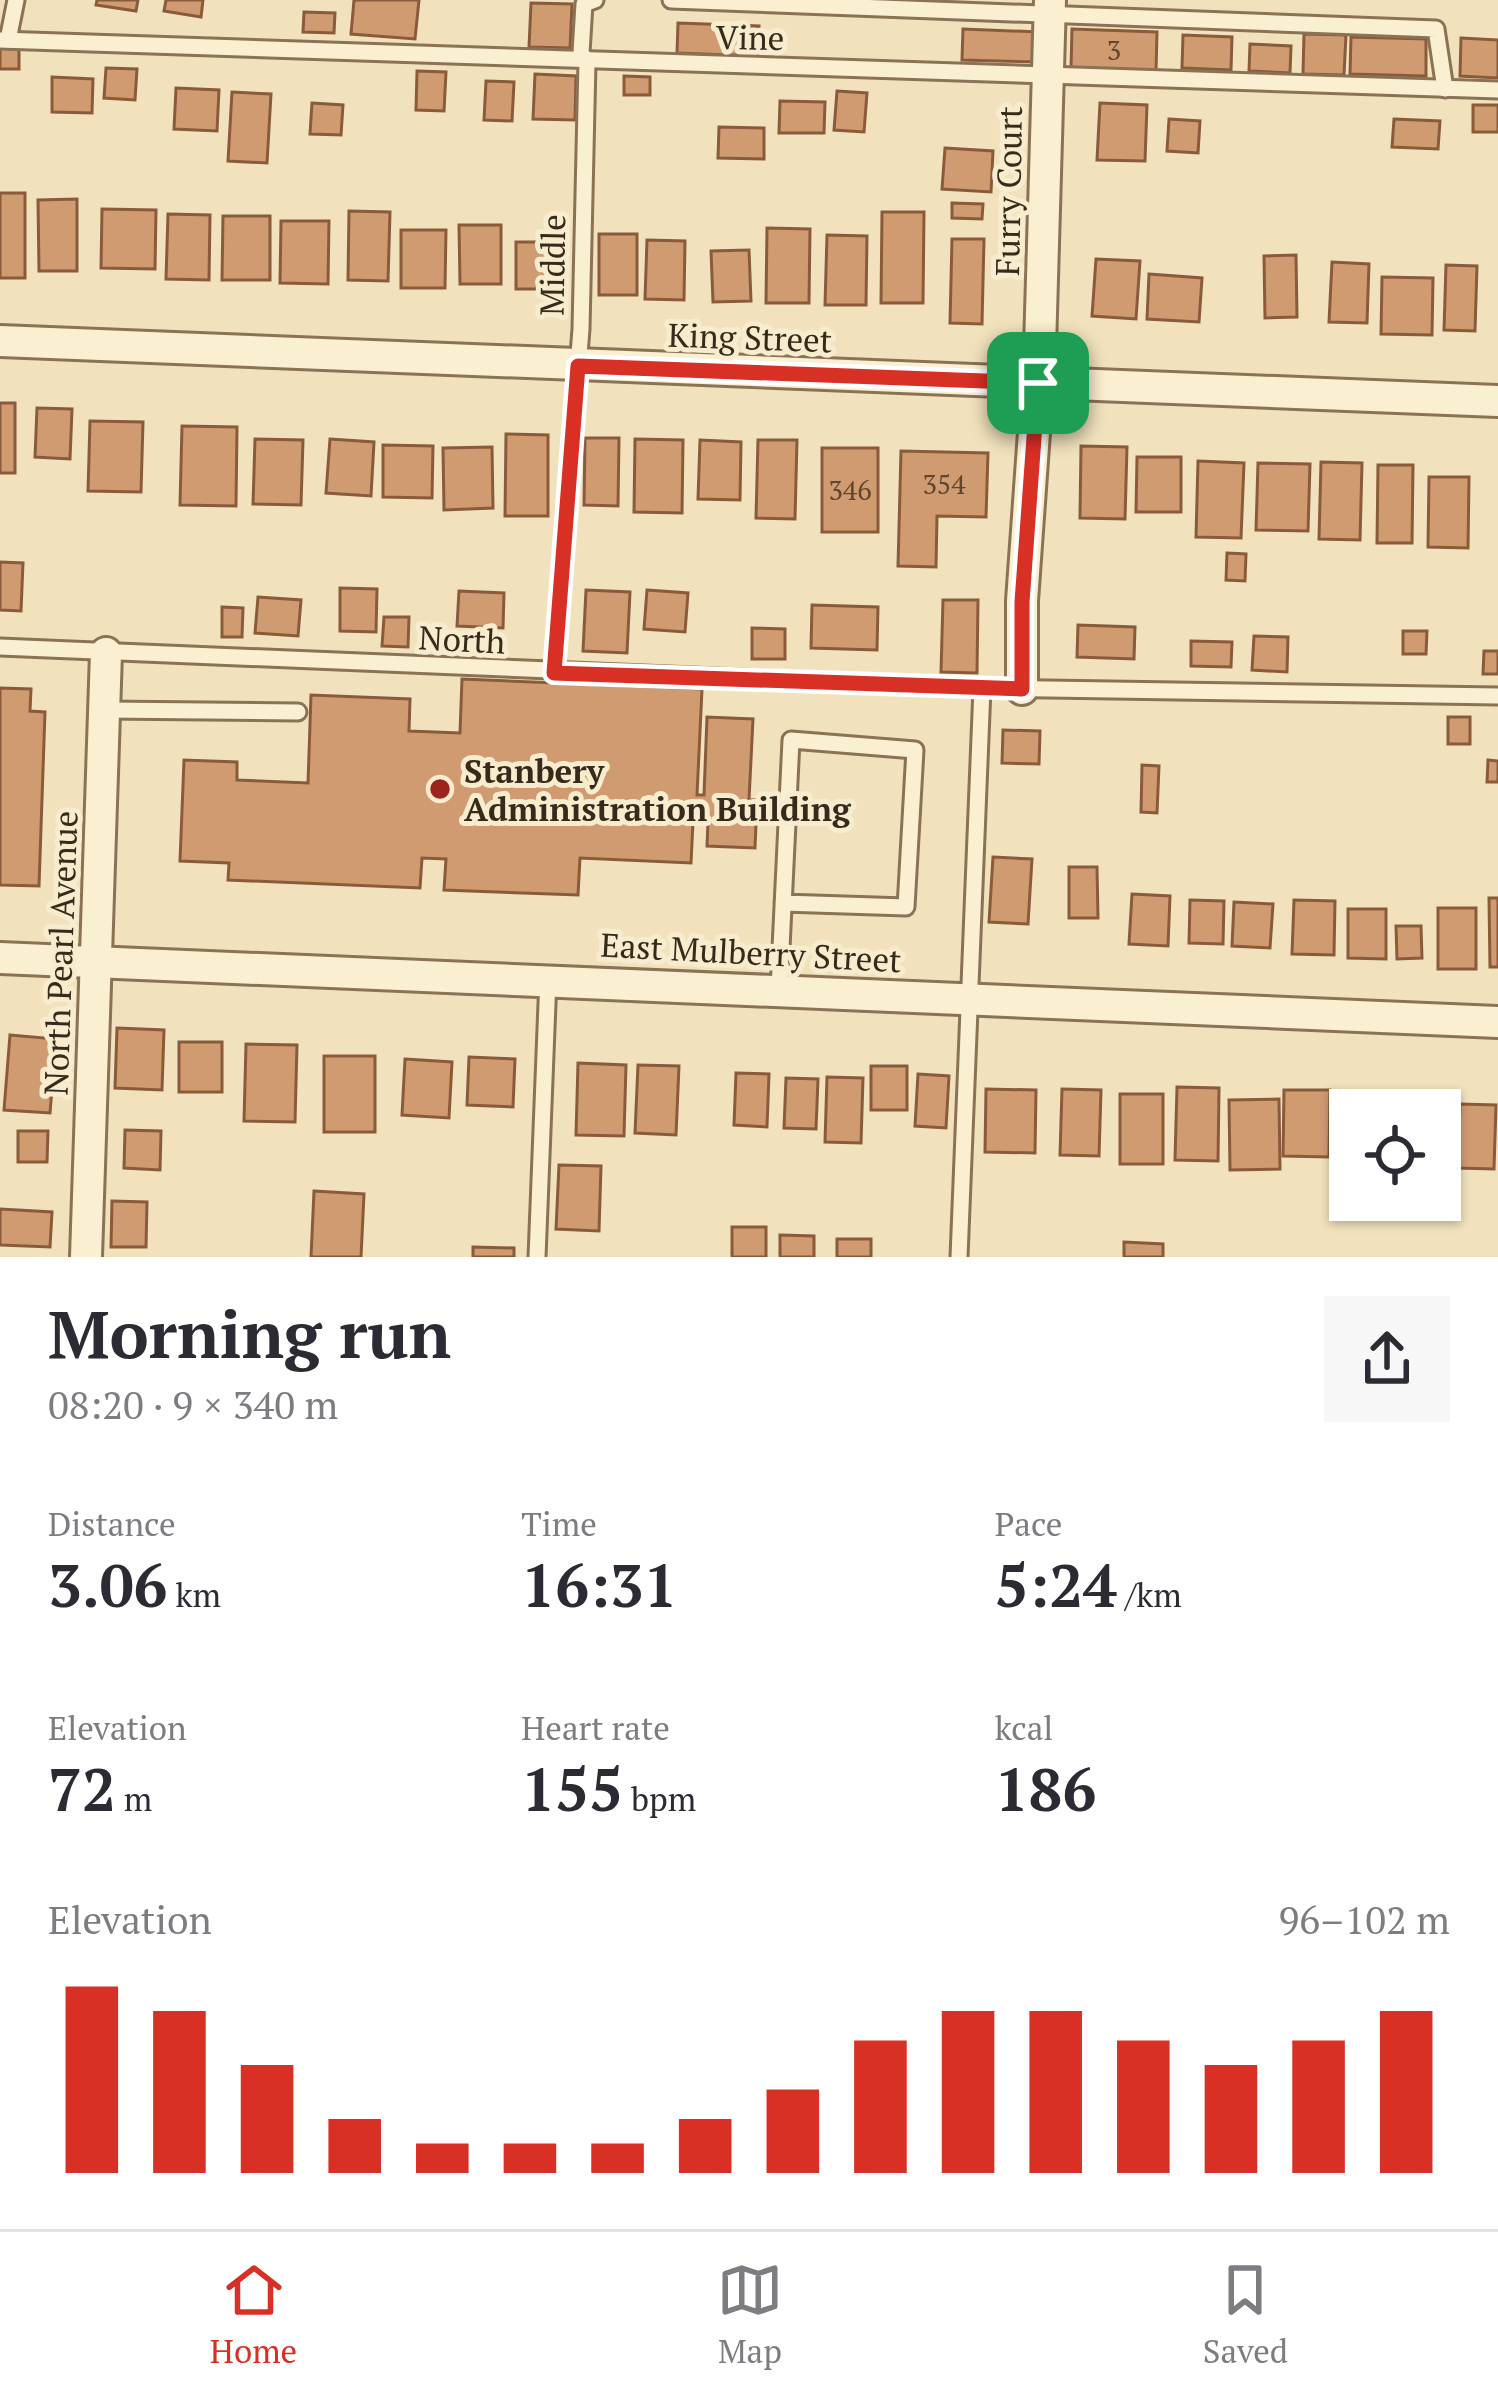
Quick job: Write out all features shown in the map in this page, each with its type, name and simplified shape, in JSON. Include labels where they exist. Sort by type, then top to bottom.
[{"type":"street","name":"Furry Court","points":[[1022,689],[1022,602],[1038,383],[1049,8]]},
{"type":"street","name":"King Street","points":[[0,341],[1498,401]]},
{"type":"street","name":"North Pearl Avenue","points":[[86,1257],[106,653]]},
{"type":"street","name":"East Mulberry Street","points":[[0,958],[1498,1022]]},
{"type":"lane","points":[[4,40],[16,0]]},
{"type":"lane","points":[[671,0],[1049,8],[1436,29],[1444,89]]},
{"type":"lane","name":"Middle","points":[[554,673],[578,366],[587,62],[581,52],[590,2]]},
{"type":"lane","name":"Vine","points":[[4,40],[1498,90]]},
{"type":"lane","name":"North","points":[[0,647],[982,688],[1498,696]]},
{"type":"lane","points":[[959,1257],[982,688]]},
{"type":"lane","points":[[105,710],[298,712]]},
{"type":"lane","points":[[779,990],[790,740],[915,750],[906,907],[783,903]]},
{"type":"lane","points":[[537,1257],[548,978]]},
{"type":"building","points":[[97,0],[138,0],[136,11],[96,5]]},
{"type":"building","points":[[166,0],[203,0],[201,17],[164,11]]},
{"type":"building","points":[[354,0],[419,0],[415,39],[351,34]]},
{"type":"building","points":[[531,3],[572,4],[570,48],[529,47]]},
{"type":"building","points":[[304,12],[335,13],[334,33],[303,32]]},
{"type":"building","points":[[678,23],[759,26],[758,56],[677,53]]},
{"type":"building","points":[[963,29],[1039,32],[1038,62],[962,60]]},
{"type":"building","points":[[1072,29],[1157,32],[1156,71],[1071,68]]},
{"type":"building","points":[[1304,34],[1346,35],[1344,75],[1303,74]]},
{"type":"building","points":[[1183,35],[1232,37],[1231,70],[1182,68]]},
{"type":"building","points":[[1351,37],[1426,39],[1426,76],[1350,74]]},
{"type":"building","points":[[1461,38],[1498,40],[1498,78],[1460,76]]},
{"type":"building","points":[[1250,44],[1291,46],[1290,73],[1249,71]]},
{"type":"building","points":[[0,48],[19,49],[19,69],[0,69]]},
{"type":"building","points":[[106,68],[137,69],[135,100],[104,98]]},
{"type":"building","points":[[417,71],[446,72],[444,111],[416,110]]},
{"type":"building","points":[[535,74],[576,76],[575,120],[533,119]]},
{"type":"building","points":[[624,76],[650,77],[650,95],[624,95]]},
{"type":"building","points":[[52,77],[93,79],[92,113],[52,112]]},
{"type":"building","points":[[486,81],[514,82],[512,121],[484,120]]},
{"type":"building","points":[[176,88],[219,90],[217,131],[174,129]]},
{"type":"building","points":[[837,91],[867,93],[864,132],[834,130]]},
{"type":"building","points":[[232,92],[271,94],[267,163],[228,161]]},
{"type":"building","points":[[780,101],[825,102],[824,133],[779,133]]},
{"type":"building","points":[[312,103],[343,105],[341,135],[310,134]]},
{"type":"building","points":[[1100,103],[1147,105],[1145,161],[1097,160]]},
{"type":"building","points":[[1473,105],[1498,105],[1498,132],[1473,132]]},
{"type":"building","points":[[1169,119],[1200,121],[1198,153],[1167,151]]},
{"type":"building","points":[[1394,119],[1440,121],[1438,149],[1392,147]]},
{"type":"building","points":[[719,127],[764,128],[764,159],[718,158]]},
{"type":"building","points":[[945,148],[993,151],[991,192],[942,189]]},
{"type":"building","points":[[0,193],[25,193],[25,278],[0,278]]},
{"type":"building","points":[[77,199],[77,271],[39,271],[38,200]]},
{"type":"building","points":[[952,203],[983,204],[982,219],[952,218]]},
{"type":"building","points":[[102,209],[156,210],[155,269],[101,268]]},
{"type":"building","points":[[349,211],[390,212],[388,281],[348,280]]},
{"type":"building","points":[[882,212],[924,212],[923,303],[881,303]]},
{"type":"building","points":[[168,214],[210,215],[209,280],[166,279]]},
{"type":"building","points":[[223,216],[270,216],[270,280],[222,280]]},
{"type":"building","points":[[281,221],[329,221],[328,284],[280,283]]},
{"type":"building","points":[[459,225],[501,225],[501,284],[460,284]]},
{"type":"building","points":[[767,228],[810,229],[809,303],[766,303]]},
{"type":"building","points":[[401,230],[446,230],[445,288],[401,288]]},
{"type":"building","points":[[599,234],[637,234],[637,295],[599,295]]},
{"type":"building","points":[[827,235],[867,236],[866,305],[825,305]]},
{"type":"building","points":[[952,239],[984,239],[982,324],[950,323]]},
{"type":"building","points":[[647,240],[685,241],[684,300],[645,299]]},
{"type":"building","points":[[516,242],[554,242],[554,289],[516,289]]},
{"type":"building","points":[[749,250],[751,301],[713,302],[711,251]]},
{"type":"building","points":[[1296,255],[1297,317],[1265,318],[1264,256]]},
{"type":"building","points":[[1096,259],[1140,261],[1136,319],[1092,316]]},
{"type":"building","points":[[1332,262],[1369,264],[1367,323],[1329,322]]},
{"type":"building","points":[[1446,265],[1477,266],[1475,331],[1444,330]]},
{"type":"building","points":[[1149,274],[1202,278],[1199,322],[1147,319]]},
{"type":"building","points":[[1382,277],[1433,278],[1432,335],[1381,334]]},
{"type":"building","points":[[0,403],[15,403],[15,473],[0,473]]},
{"type":"building","points":[[37,408],[72,409],[70,459],[35,457]]},
{"type":"building","points":[[90,421],[143,422],[141,492],[88,491]]},
{"type":"building","points":[[182,426],[237,427],[236,506],[180,505]]},
{"type":"building","points":[[506,434],[548,435],[548,516],[505,516]]},
{"type":"building","points":[[585,438],[619,438],[618,506],[584,505]]},
{"type":"building","points":[[255,439],[303,440],[301,505],[253,504]]},
{"type":"building","points":[[330,439],[374,442],[371,496],[326,493]]},
{"type":"building","points":[[635,439],[683,440],[682,513],[634,512]]},
{"type":"building","points":[[700,440],[741,442],[740,500],[698,499]]},
{"type":"building","points":[[758,440],[797,440],[795,519],[756,518]]},
{"type":"building","points":[[383,445],[433,446],[432,498],[383,497]]},
{"type":"building","points":[[1081,446],[1127,447],[1125,519],[1080,518]]},
{"type":"building","points":[[492,447],[493,508],[444,510],[443,448]]},
{"type":"building","points":[[822,448],[878,448],[878,532],[822,532]]},
{"type":"building","points":[[901,451],[988,453],[986,517],[937,516],[936,567],[898,566]]},
{"type":"building","points":[[1137,457],[1181,457],[1181,512],[1136,512]]},
{"type":"building","points":[[1198,461],[1244,463],[1241,538],[1196,537]]},
{"type":"building","points":[[1321,462],[1362,463],[1360,540],[1319,539]]},
{"type":"building","points":[[1258,463],[1310,464],[1308,531],[1256,530]]},
{"type":"building","points":[[1378,465],[1413,465],[1412,543],[1377,543]]},
{"type":"building","points":[[1429,477],[1469,477],[1468,548],[1428,547]]},
{"type":"building","points":[[1227,553],[1246,554],[1245,581],[1226,580]]},
{"type":"building","points":[[0,562],[23,563],[21,611],[0,610]]},
{"type":"building","points":[[340,588],[377,589],[376,632],[340,631]]},
{"type":"building","points":[[586,590],[630,592],[627,653],[583,651]]},
{"type":"building","points":[[647,590],[688,593],[685,632],[644,629]]},
{"type":"building","points":[[459,591],[504,593],[503,628],[457,626]]},
{"type":"building","points":[[258,597],[301,600],[298,636],[255,633]]},
{"type":"building","points":[[943,600],[978,600],[977,673],[941,672]]},
{"type":"building","points":[[812,605],[878,607],[877,650],[811,648]]},
{"type":"building","points":[[222,607],[243,608],[242,637],[222,637]]},
{"type":"building","points":[[384,617],[409,617],[408,647],[382,646]]},
{"type":"building","points":[[1078,625],[1135,627],[1134,659],[1077,657]]},
{"type":"building","points":[[752,628],[785,629],[785,659],[752,659]]},
{"type":"building","points":[[1403,631],[1427,631],[1426,654],[1403,654]]},
{"type":"building","points":[[1254,636],[1288,637],[1287,672],[1252,670]]},
{"type":"building","points":[[1191,641],[1232,642],[1231,667],[1191,666]]},
{"type":"building","points":[[1484,651],[1498,651],[1498,674],[1483,674]]},
{"type":"building","name":"Stanbery Administration Building","points":[[462,679],[702,689],[697,795],[704,795],[707,717],[753,719],[749,800],[757,800],[755,848],[707,846],[708,822],[693,822],[691,863],[580,858],[578,895],[444,890],[446,859],[422,858],[420,888],[228,880],[229,863],[180,861],[184,760],[237,762],[237,780],[308,783],[311,695],[410,699],[409,731],[460,733]]},
{"type":"building","points":[[0,688],[31,689],[30,711],[45,712],[39,886],[0,885]]},
{"type":"building","points":[[1448,717],[1470,717],[1470,744],[1448,744]]},
{"type":"building","points":[[1003,730],[1040,731],[1039,764],[1002,763]]},
{"type":"building","points":[[1488,760],[1498,761],[1498,782],[1487,782]]},
{"type":"building","points":[[1142,765],[1159,766],[1157,813],[1141,812]]},
{"type":"building","points":[[993,857],[1032,859],[1028,924],[989,922]]},
{"type":"building","points":[[1069,867],[1097,867],[1098,918],[1069,918]]},
{"type":"building","points":[[1132,894],[1170,896],[1168,946],[1129,944]]},
{"type":"building","points":[[1489,898],[1498,898],[1498,967],[1490,967]]},
{"type":"building","points":[[1190,900],[1224,901],[1223,944],[1189,943]]},
{"type":"building","points":[[1294,900],[1335,901],[1334,955],[1292,954]]},
{"type":"building","points":[[1234,902],[1273,904],[1270,948],[1232,946]]},
{"type":"building","points":[[1438,908],[1476,908],[1476,969],[1438,969]]},
{"type":"building","points":[[1348,909],[1386,909],[1386,959],[1348,958]]},
{"type":"building","points":[[1396,926],[1421,926],[1422,958],[1397,959]]},
{"type":"building","points":[[117,1028],[164,1030],[162,1090],[115,1088]]},
{"type":"building","points":[[10,1035],[56,1039],[50,1113],[4,1110]]},
{"type":"building","points":[[179,1042],[222,1042],[222,1092],[179,1092]]},
{"type":"building","points":[[246,1044],[297,1045],[295,1122],[244,1121]]},
{"type":"building","points":[[324,1056],[375,1056],[375,1132],[324,1132]]},
{"type":"building","points":[[469,1057],[515,1059],[513,1107],[467,1105]]},
{"type":"building","points":[[405,1059],[452,1062],[449,1118],[402,1115]]},
{"type":"building","points":[[578,1063],[626,1065],[624,1136],[576,1135]]},
{"type":"building","points":[[638,1065],[679,1066],[676,1135],[635,1133]]},
{"type":"building","points":[[871,1066],[907,1066],[907,1110],[871,1110]]},
{"type":"building","points":[[736,1073],[769,1074],[767,1127],[734,1125]]},
{"type":"building","points":[[918,1074],[949,1076],[946,1128],[915,1126]]},
{"type":"building","points":[[827,1077],[863,1078],[861,1143],[825,1142]]},
{"type":"building","points":[[786,1078],[818,1079],[816,1129],[784,1128]]},
{"type":"building","points":[[1177,1087],[1219,1088],[1218,1161],[1175,1160]]},
{"type":"building","points":[[986,1089],[1036,1090],[1035,1153],[985,1152]]},
{"type":"building","points":[[1062,1089],[1101,1090],[1099,1156],[1060,1155]]},
{"type":"building","points":[[1284,1090],[1329,1090],[1329,1157],[1283,1156]]},
{"type":"building","points":[[1120,1094],[1163,1094],[1163,1164],[1120,1164]]},
{"type":"building","points":[[1279,1099],[1280,1169],[1230,1170],[1229,1100]]},
{"type":"building","points":[[1461,1104],[1496,1105],[1494,1169],[1461,1168]]},
{"type":"building","points":[[125,1130],[161,1131],[160,1170],[124,1168]]},
{"type":"building","points":[[18,1131],[48,1131],[47,1162],[18,1162]]},
{"type":"building","points":[[559,1165],[601,1166],[599,1231],[556,1229]]},
{"type":"building","points":[[314,1191],[364,1194],[361,1257],[311,1257]]},
{"type":"building","points":[[112,1201],[147,1202],[146,1247],[111,1247]]},
{"type":"building","points":[[0,1209],[52,1212],[50,1247],[0,1245]]},
{"type":"building","points":[[732,1227],[766,1227],[766,1257],[732,1257]]},
{"type":"building","points":[[780,1235],[814,1236],[814,1257],[780,1257]]},
{"type":"building","points":[[837,1239],[871,1239],[871,1257],[837,1257]]},
{"type":"building","points":[[1124,1242],[1163,1244],[1163,1257],[1124,1257]]},
{"type":"building","points":[[473,1247],[514,1248],[514,1257],[473,1257]]},
{"type":"place","name":"Stanbery Administration Building","points":[[440,789]]},
{"type":"route","points":[[578,366],[1038,383],[1022,602],[1022,689],[554,673],[578,366]]}]
